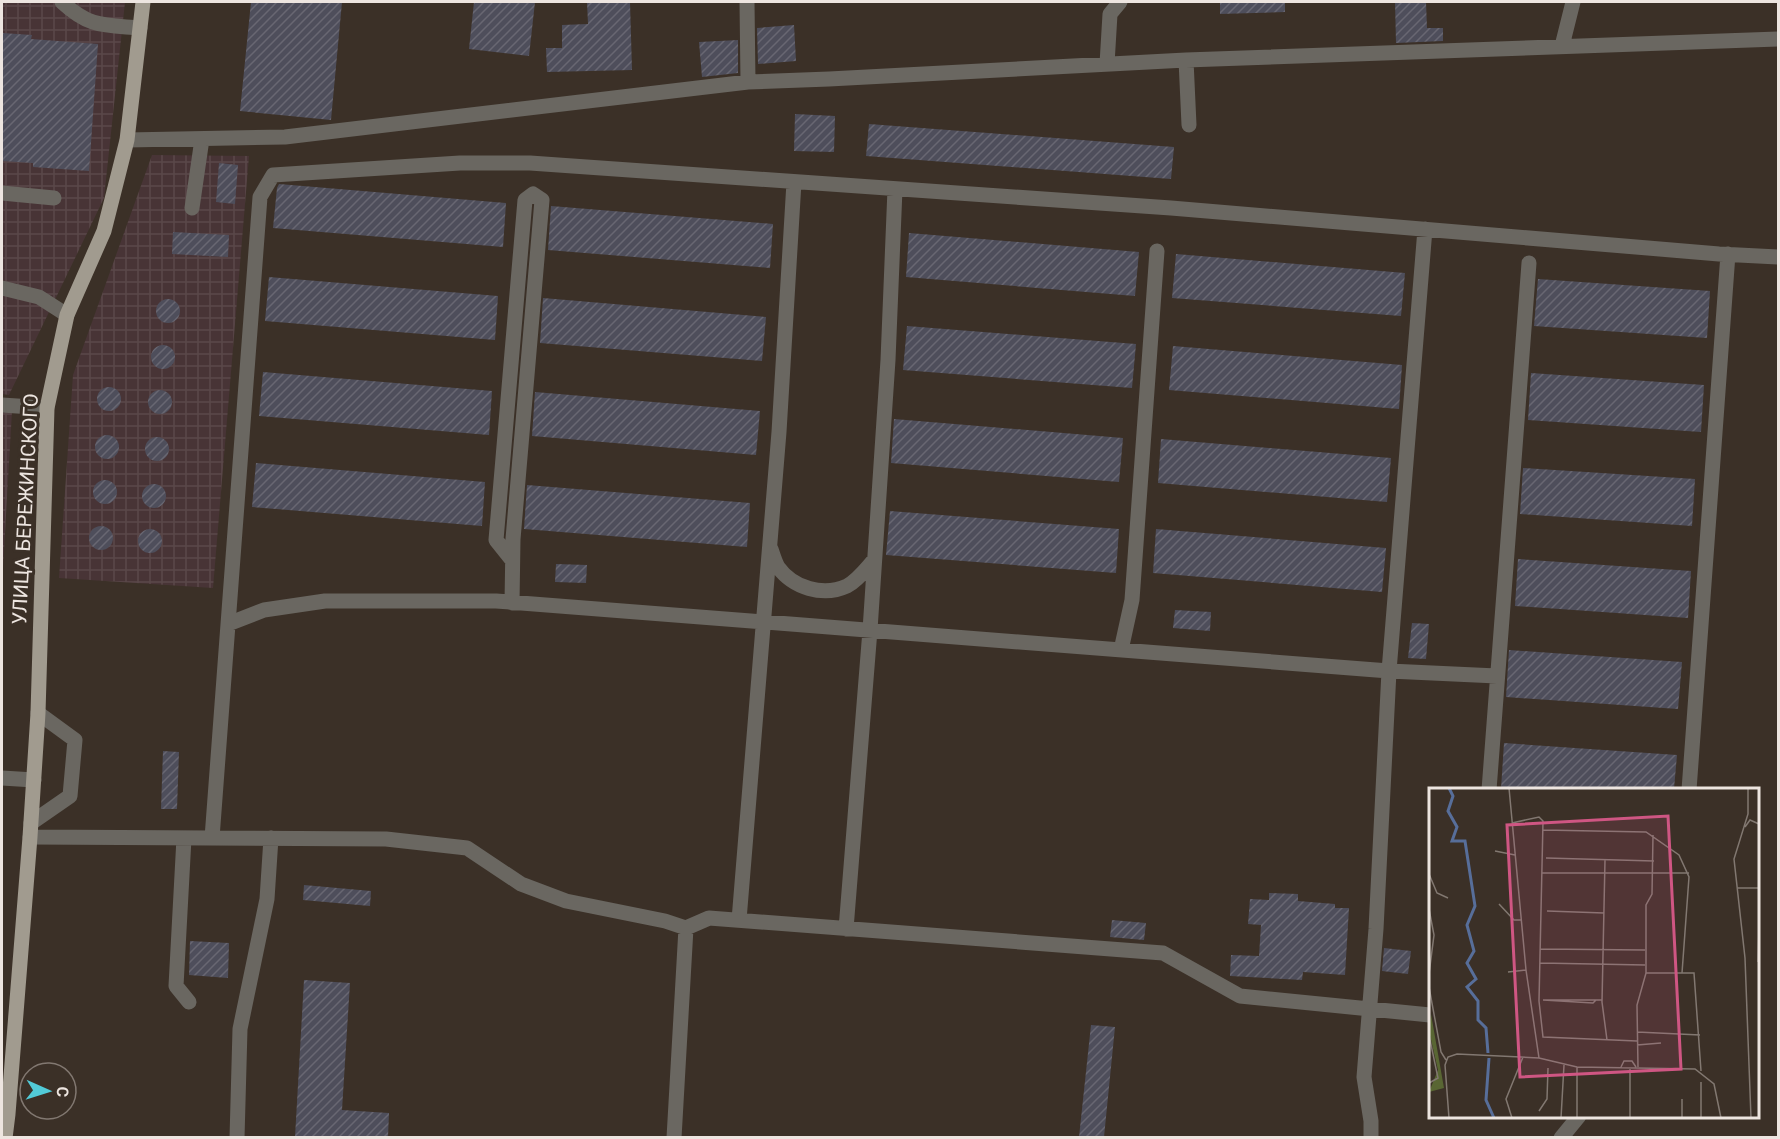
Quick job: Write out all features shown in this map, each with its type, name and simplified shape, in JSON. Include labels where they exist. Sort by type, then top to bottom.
[{"type":"main road","name":"УЛИЦА БЕРЕЖИНСКОГО","points":[[4,1137],[8,1114],[38,713],[47,408],[67,315],[104,231],[127,140],[143,2]]},
{"type":"lane","points":[[62,2],[87,21],[140,28]]},
{"type":"lane","points":[[747,2],[748,82]]},
{"type":"lane","points":[[1107,64],[1110,14],[1120,2]]},
{"type":"lane","points":[[1562,46],[1573,2]]},
{"type":"lane","points":[[127,140],[285,137],[748,82],[1186,60],[1779,39]]},
{"type":"lane","points":[[1186,60],[1190,126]]},
{"type":"lane","points":[[192,208],[202,139]]},
{"type":"lane","points":[[212,838],[260,197],[273,175],[460,163],[530,163],[1172,208],[1779,257]]},
{"type":"lane","points":[[739,920],[778,432],[794,182]]},
{"type":"lane","points":[[846,929],[870,630],[888,360],[895,189]]},
{"type":"lane","points":[[2,193],[54,198]]},
{"type":"lane","points":[[512,560],[496,540],[525,200],[533,194],[542,200],[514,527],[512,603]]},
{"type":"lane","points":[[1371,1137],[1371,1121],[1364,1077],[1376,930],[1389,670],[1425,229]]},
{"type":"lane","points":[[1121,650],[1132,600],[1157,251]]},
{"type":"lane","points":[[1689,788],[1728,254]]},
{"type":"lane","points":[[1489,788],[1529,263]]},
{"type":"lane","points":[[2,288],[39,297],[67,315]]},
{"type":"lane","points":[[2,405],[47,408]]},
{"type":"lane","points":[[769,546],[777,566],[793,581],[807,588],[826,591],[847,586],[861,576],[874,560]]},
{"type":"lane","points":[[228,624],[264,609],[325,601],[512,603],[1389,670],[1497,676]]},
{"type":"lane","points":[[30,830],[70,796],[75,740],[38,713]]},
{"type":"lane","points":[[2,778],[33,780]]},
{"type":"lane","points":[[30,830],[184,838],[386,839],[467,848],[521,884],[566,901],[665,921],[686,928],[709,918],[1163,953],[1240,996],[1429,1015]]},
{"type":"lane","points":[[184,838],[176,986],[189,1002]]},
{"type":"lane","points":[[237,1137],[240,1029],[267,899],[271,838]]},
{"type":"lane","points":[[674,1137],[686,928]]},
{"type":"lane","points":[[1561,1137],[1577,1118]]},
{"type":"shaded area","points":[[2,2],[125,2],[104,198],[9,395],[2,394]]},
{"type":"shaded area","points":[[152,155],[249,156],[213,588],[59,578],[73,375]]},
{"type":"shaded area","points":[[2,410],[12,411],[2,585]]},
{"type":"building","points":[[251,2],[342,2],[331,120],[240,111]]},
{"type":"building","points":[[474,2],[535,2],[529,56],[469,49]]},
{"type":"building","points":[[587,2],[630,2],[632,70],[547,72],[546,48],[562,48],[562,25],[588,24]]},
{"type":"building","points":[[1220,2],[1285,2],[1285,12],[1220,14]]},
{"type":"building","points":[[1395,2],[1426,2],[1427,28],[1443,28],[1443,41],[1396,43]]},
{"type":"building","points":[[794,25],[796,61],[758,64],[757,28]]},
{"type":"building","points":[[2,33],[32,35],[31,39],[98,44],[89,171],[33,167],[33,163],[2,161]]},
{"type":"building","points":[[738,40],[738,73],[702,77],[699,42]]},
{"type":"building","points":[[795,114],[835,116],[834,152],[794,151]]},
{"type":"building","points":[[869,124],[1174,147],[1171,179],[866,156]]},
{"type":"building","points":[[219,163],[238,165],[235,204],[216,202]]},
{"type":"building","points":[[279,184],[506,203],[503,247],[273,228]]},
{"type":"building","points":[[551,206],[773,224],[770,268],[548,250]]},
{"type":"building","points":[[173,232],[229,235],[228,257],[172,254]]},
{"type":"building","points":[[909,233],[1139,252],[1135,296],[906,277]]},
{"type":"building","points":[[1176,254],[1405,273],[1401,316],[1172,298]]},
{"type":"building","points":[[269,277],[498,296],[495,340],[265,321]]},
{"type":"building","points":[[1538,279],[1710,291],[1707,338],[1534,326]]},
{"type":"building","points":[[543,298],[766,317],[762,361],[540,343]]},
{"type":"building","points":[[168,299],[173,300],[179,306],[179,316],[173,322],[168,323],[163,322],[157,316],[156,311],[157,306],[163,300]]},
{"type":"building","points":[[907,326],[1136,344],[1132,388],[903,370]]},
{"type":"building","points":[[163,345],[168,346],[174,352],[174,362],[168,368],[163,369],[158,368],[152,362],[151,357],[152,352],[158,346]]},
{"type":"building","points":[[1173,346],[1402,365],[1399,409],[1169,390]]},
{"type":"building","points":[[263,372],[492,391],[489,435],[259,416]]},
{"type":"building","points":[[1531,373],[1704,385],[1701,432],[1528,420]]},
{"type":"building","points":[[109,387],[114,388],[120,394],[120,404],[114,410],[109,411],[104,410],[98,404],[97,399],[98,394],[104,388]]},
{"type":"building","points":[[160,390],[165,391],[171,397],[171,407],[165,413],[160,414],[155,413],[149,407],[148,402],[149,397],[155,391]]},
{"type":"building","points":[[535,392],[760,411],[756,455],[532,436]]},
{"type":"building","points":[[894,419],[1123,438],[1119,482],[891,463]]},
{"type":"building","points":[[107,435],[112,436],[118,442],[118,452],[112,458],[107,459],[102,458],[96,452],[95,447],[96,442],[102,436]]},
{"type":"building","points":[[157,437],[162,438],[168,444],[168,454],[162,460],[157,461],[152,460],[146,454],[145,449],[146,444],[152,438]]},
{"type":"building","points":[[1161,439],[1391,458],[1387,502],[1158,483]]},
{"type":"building","points":[[256,463],[485,482],[482,526],[252,507]]},
{"type":"building","points":[[1523,468],[1695,479],[1692,526],[1520,514]]},
{"type":"building","points":[[105,480],[110,481],[116,487],[116,497],[110,503],[105,504],[100,503],[94,497],[93,492],[94,487],[100,481]]},
{"type":"building","points":[[154,484],[159,485],[165,491],[165,501],[159,507],[154,508],[149,507],[143,501],[142,496],[143,491],[149,485]]},
{"type":"building","points":[[527,485],[750,503],[747,547],[524,529]]},
{"type":"building","points":[[890,511],[1119,529],[1116,573],[886,555]]},
{"type":"building","points":[[101,526],[106,527],[112,533],[112,543],[106,549],[101,550],[96,549],[90,543],[89,538],[90,533],[96,527]]},
{"type":"building","points":[[150,529],[155,530],[161,536],[161,546],[155,552],[150,553],[145,552],[139,546],[138,541],[139,536],[145,530]]},
{"type":"building","points":[[1156,529],[1386,548],[1382,592],[1153,573]]},
{"type":"building","points":[[1518,559],[1691,571],[1688,618],[1515,606]]},
{"type":"building","points":[[556,564],[587,565],[586,583],[555,582]]},
{"type":"building","points":[[1175,610],[1211,612],[1210,631],[1173,628]]},
{"type":"building","points":[[1412,623],[1429,624],[1426,659],[1408,658]]},
{"type":"building","points":[[1509,650],[1682,662],[1678,709],[1506,697]]},
{"type":"building","points":[[1504,743],[1677,755],[1674,788],[1501,788]]},
{"type":"building","points":[[163,751],[179,752],[177,809],[161,809]]},
{"type":"building","points":[[304,885],[371,891],[370,906],[303,900]]},
{"type":"building","points":[[1269,893],[1298,894],[1298,901],[1335,904],[1335,908],[1349,908],[1345,975],[1303,972],[1302,980],[1230,976],[1231,955],[1259,956],[1261,925],[1248,924],[1250,899],[1269,900]]},
{"type":"building","points":[[1112,920],[1146,923],[1144,940],[1110,937]]},
{"type":"building","points":[[190,941],[229,943],[228,978],[189,975]]},
{"type":"building","points":[[1384,948],[1411,951],[1408,974],[1382,971]]},
{"type":"building","points":[[304,980],[350,983],[342,1110],[389,1113],[388,1137],[295,1137]]},
{"type":"building","points":[[1091,1025],[1115,1027],[1104,1137],[1079,1137]]}]
